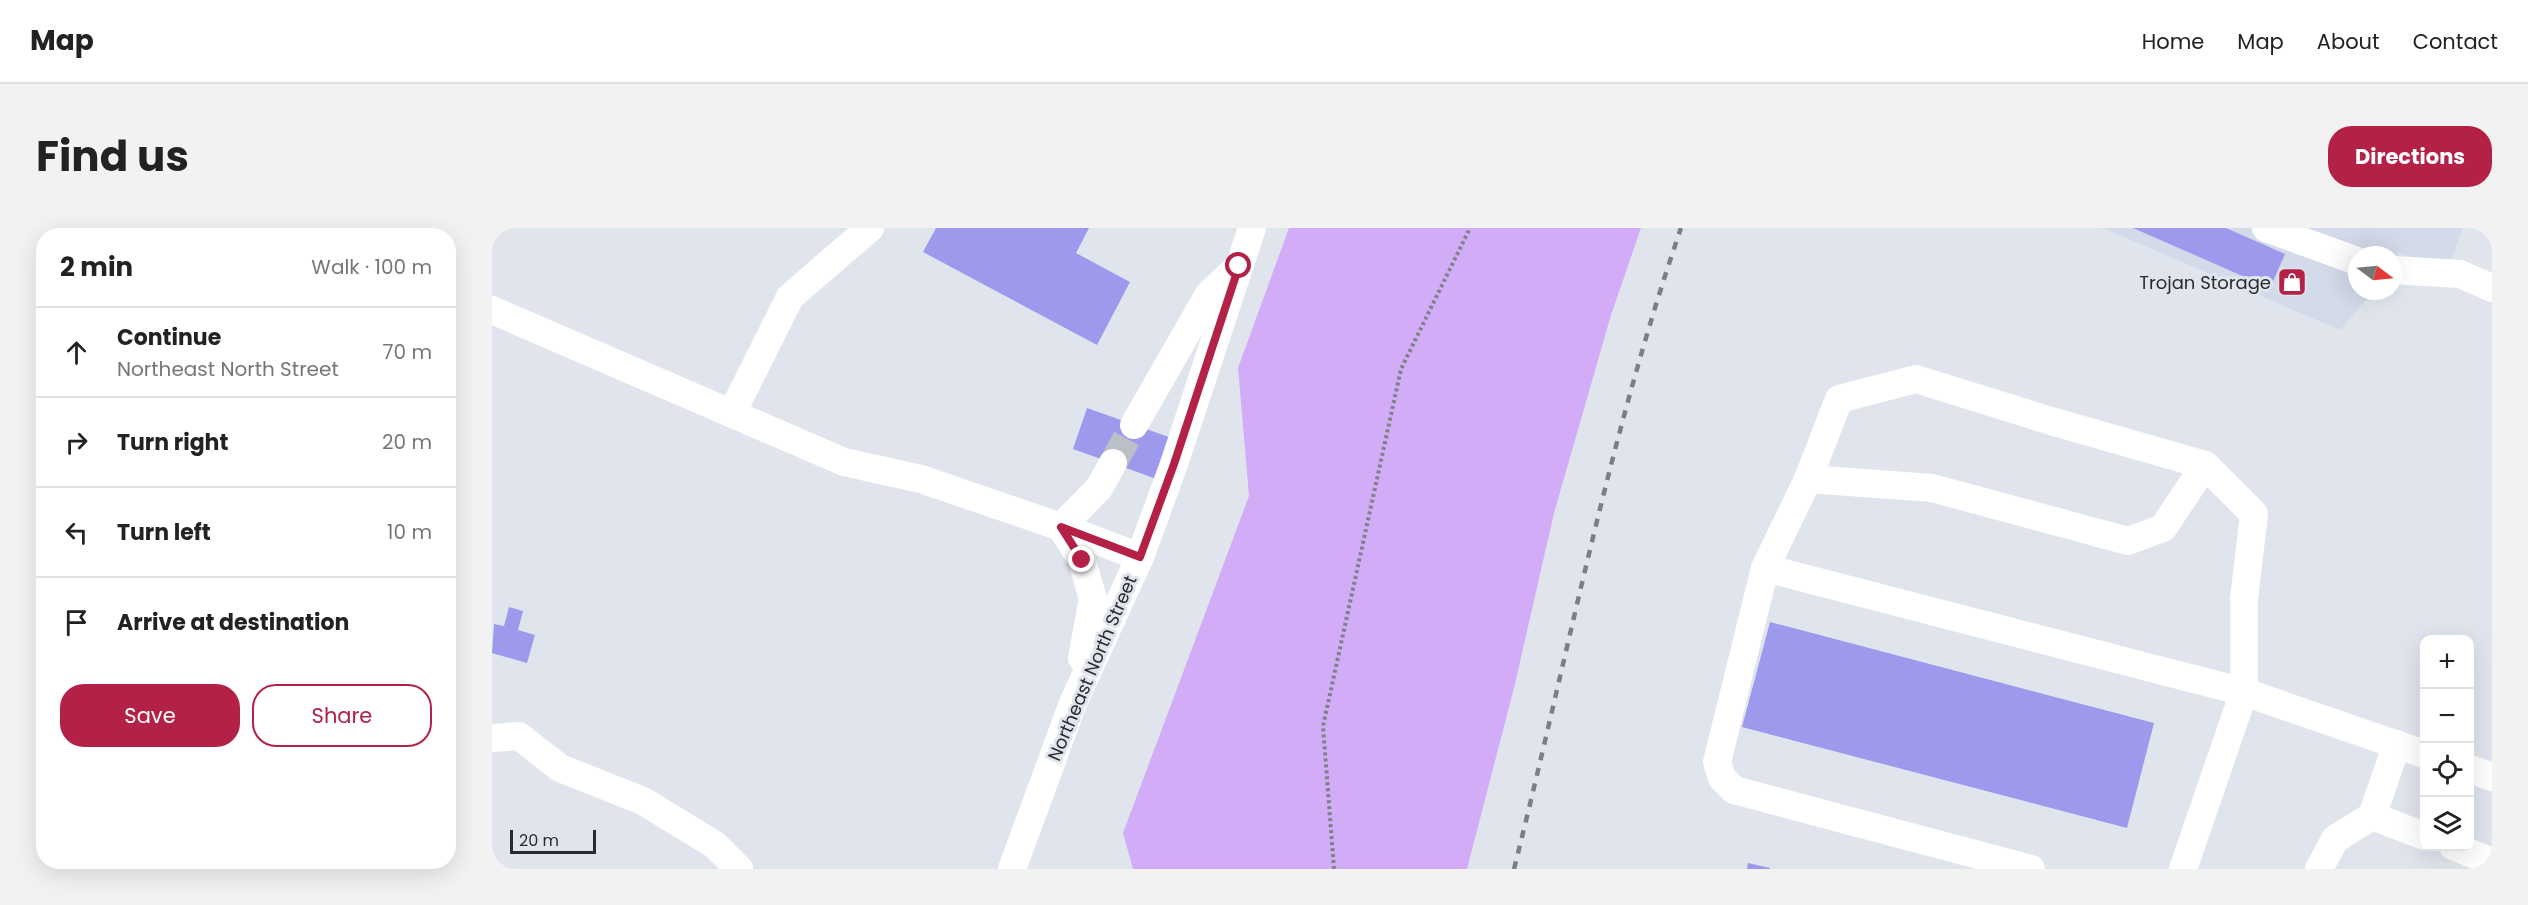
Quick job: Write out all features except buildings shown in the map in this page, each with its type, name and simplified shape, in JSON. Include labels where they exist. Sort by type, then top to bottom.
[{"type":"street","points":[[732,413],[790,297],[870,228]]},
{"type":"street","name":"Northeast North Street","points":[[1012,869],[1072,704],[1140,557],[1174,464],[1252,228]]},
{"type":"street","points":[[2266,228],[2313,237],[2348,256]]},
{"type":"street","points":[[1134,425],[1209,294],[1239,266]]},
{"type":"street","points":[[2402,271],[2460,274],[2489,279]]},
{"type":"street","points":[[492,310],[844,462],[921,479],[1140,557]]},
{"type":"street","points":[[2031,869],[1734,790],[1722,778],[1717,762],[1765,568],[1808,479],[1839,399],[1916,379],[2051,422],[2205,465],[2254,514],[2244,599],[2244,692],[2182,869]]},
{"type":"street","points":[[1061,527],[1100,489],[1113,463]]},
{"type":"street","points":[[1808,479],[1932,488],[2128,541],[2163,528],[2205,465]]},
{"type":"street","points":[[1061,527],[1082,560],[1093,599],[1072,704]]},
{"type":"street","points":[[1765,568],[2244,692],[2420,753]]},
{"type":"street","points":[[492,738],[519,736],[560,768],[643,801],[715,844],[739,869]]},
{"type":"street","points":[[2319,869],[2335,838],[2372,816],[2397,744]]},
{"type":"street","points":[[2474,771],[2492,777]]},
{"type":"street","points":[[2372,816],[2420,834]]},
{"type":"street","points":[[2464,851],[2492,862]]},
{"type":"path","points":[[1334,869],[1323,726],[1401,369],[1470,228]]},
{"type":"shaded area","points":[[1289,228],[1641,228],[1611,315],[1554,513],[1514,688],[1467,869],[1133,869],[1123,833],[1249,496],[1238,368]]},
{"type":"shaded area","name":"Trojan Storage","points":[[2103,228],[2463,228],[2446,272],[2402,253],[2402,246],[2348,246],[2348,300],[2366,300],[2340,330]]},
{"type":"tunnel","points":[[1113,463],[1134,425]]},
{"type":"railway","points":[[1514,869],[1611,466],[1655,307],[1681,228]]},
{"type":"place","name":"Trojan Storage","points":[[2292,282]]},
{"type":"route","points":[[1082,560],[1061,527],[1140,557],[1174,464],[1239,266]]}]
